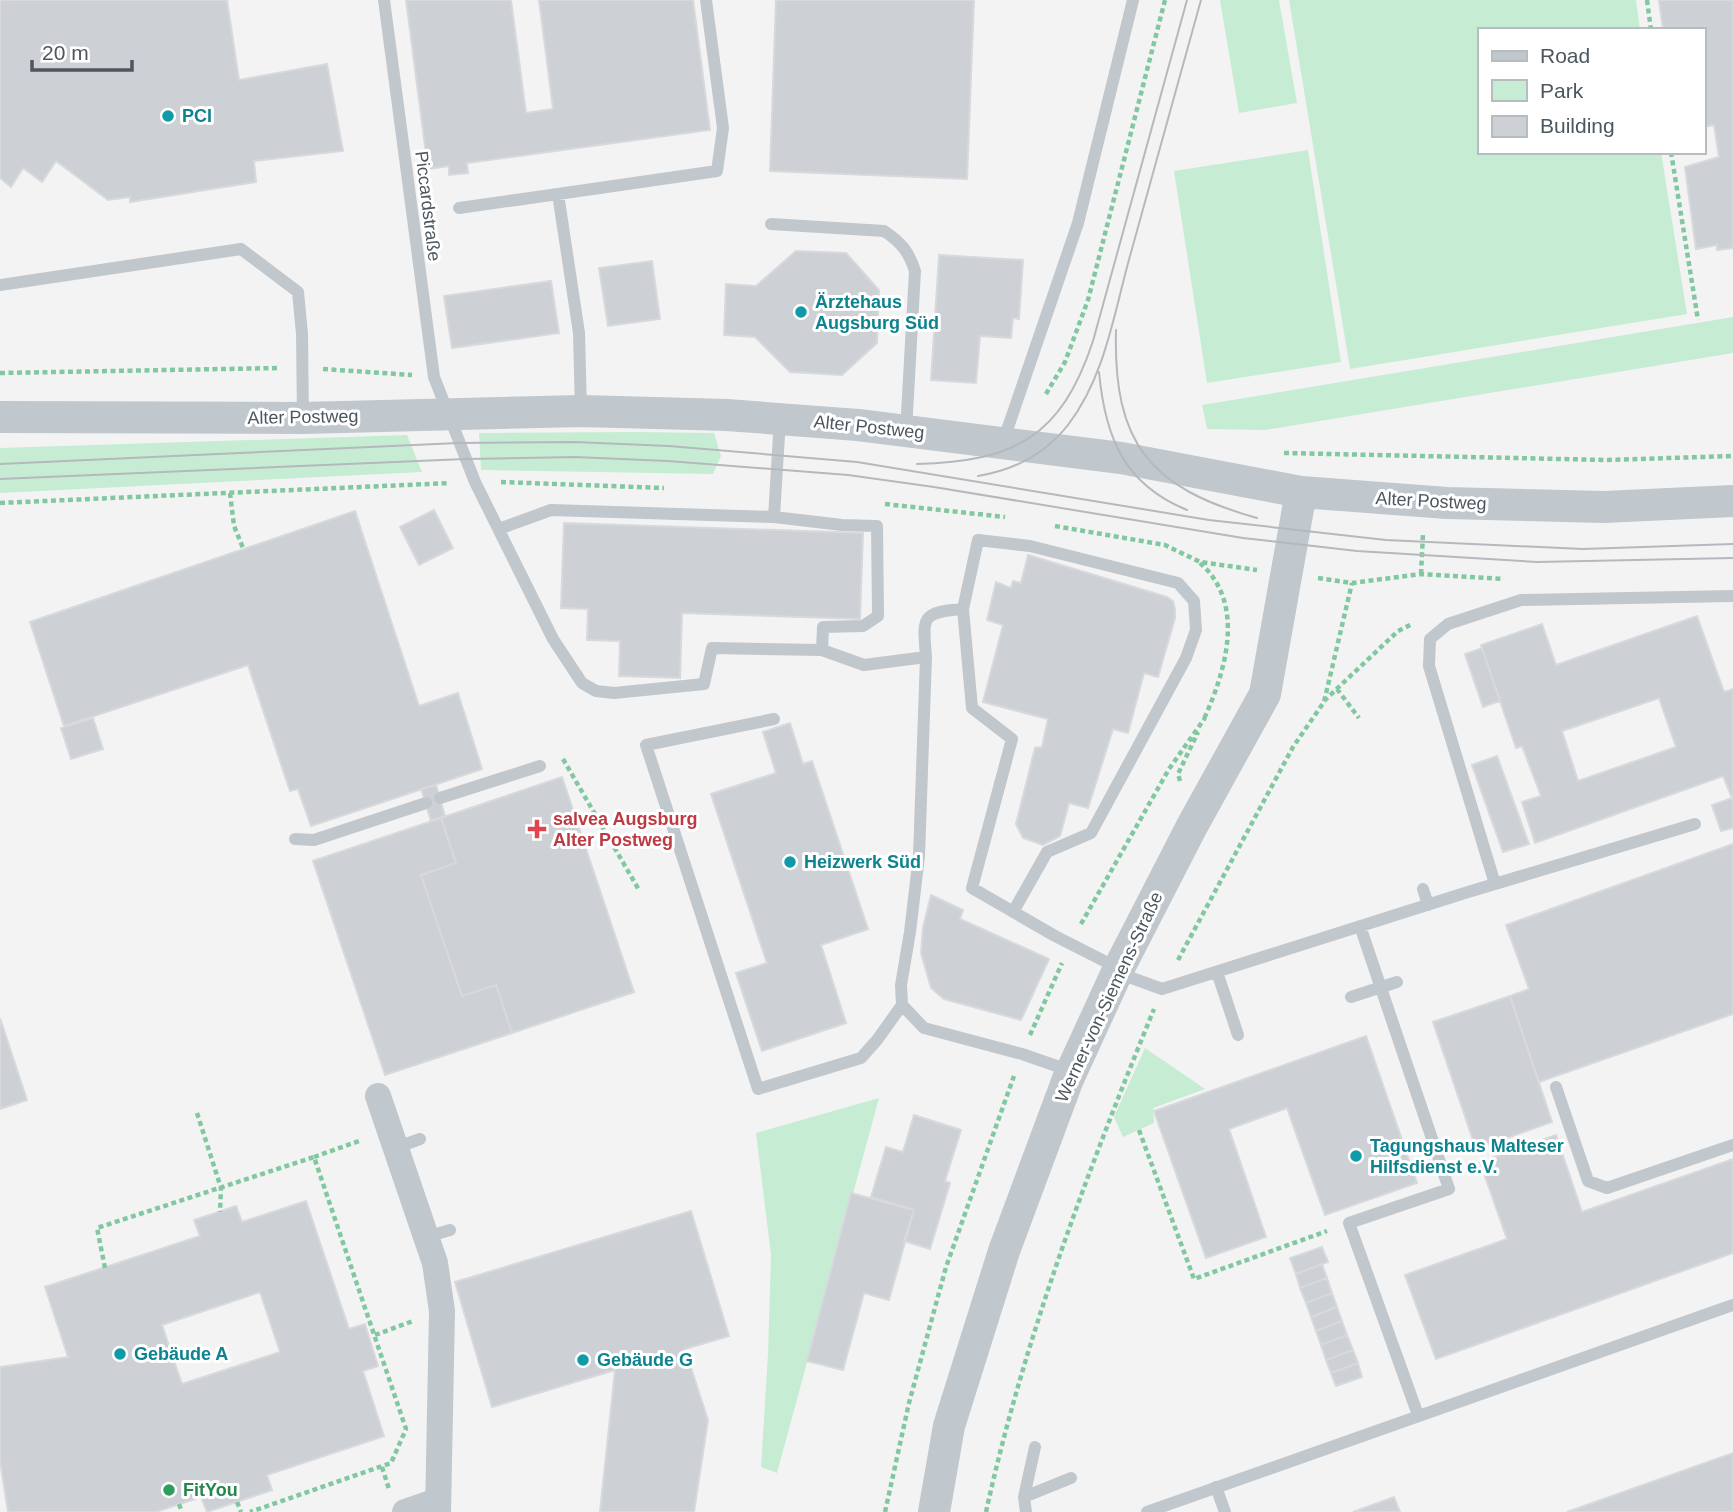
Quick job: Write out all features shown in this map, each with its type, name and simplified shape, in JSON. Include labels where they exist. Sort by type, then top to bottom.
[{"type":"street","name":"Alter Postweg","points":[[0,417],[303,418],[581,411],[691,413],[780,418],[1003,442],[1121,458],[1301,492],[1447,503],[1604,507],[1733,501]]},
{"type":"street","name":"Werner-von-Siemens-Straße","points":[[934,1512],[949,1426],[1004,1251],[1071,1071],[1118,971],[1192,826],[1265,694],[1301,492]]},
{"type":"street","points":[[378,1096],[402,1139],[438,1234],[435,1263],[442,1311],[438,1507],[405,1512]]},
{"type":"lane","name":"Piccardstraße","points":[[384,0],[434,377],[475,482],[553,639],[582,683],[596,691],[631,693],[704,684],[712,648],[822,650]]},
{"type":"lane","points":[[458,208],[717,172],[723,128],[706,0]]},
{"type":"lane","points":[[1003,442],[1078,223],[1133,0]]},
{"type":"lane","points":[[558,194],[579,333],[581,411]]},
{"type":"lane","points":[[771,224],[884,231],[899,241],[909,254],[915,271],[906,431]]},
{"type":"lane","points":[[0,285],[241,249],[298,292],[302,334],[303,418]]},
{"type":"lane","points":[[774,517],[780,418]]},
{"type":"lane","points":[[499,529],[551,510],[774,517],[877,526],[878,616],[863,626],[823,627],[822,650],[864,665],[926,657]]},
{"type":"lane","points":[[1013,912],[1047,852],[1091,833],[1186,658],[1196,630],[1194,601],[1178,583],[1030,547],[978,540],[962,609],[972,708],[1012,739],[972,888],[1013,912],[1118,971],[1162,989],[1695,824]]},
{"type":"lane","points":[[1495,884],[1429,666],[1430,639],[1448,624],[1521,600],[1733,596]]},
{"type":"lane","points":[[774,719],[646,745],[758,1089],[861,1058],[902,1005],[901,985],[911,932],[919,856],[926,657],[923,626],[930,615],[940,610],[962,609]]},
{"type":"lane","points":[[440,798],[540,766]]},
{"type":"lane","points":[[295,839],[314,840],[426,803]]},
{"type":"lane","points":[[1423,889],[1428,905]]},
{"type":"lane","points":[[1342,917],[1346,931]]},
{"type":"lane","points":[[1360,926],[1449,1189],[1349,1223],[1418,1415]]},
{"type":"lane","points":[[1217,972],[1238,1035]]},
{"type":"lane","points":[[1351,997],[1397,982]]},
{"type":"lane","points":[[902,1005],[924,1028],[1022,1054],[1071,1071]]},
{"type":"lane","points":[[1556,1087],[1588,1181],[1607,1188],[1733,1145]]},
{"type":"lane","points":[[1147,1512],[1733,1305]]},
{"type":"lane","points":[[1026,1512],[1024,1497],[1035,1447]]},
{"type":"lane","points":[[1024,1497],[1071,1478]]},
{"type":"lane","points":[[1216,1487],[1225,1512]]},
{"type":"path","points":[[1647,0],[1651,28]]},
{"type":"path","points":[[1671,154],[1698,320]]},
{"type":"path","points":[[1426,456],[1607,460],[1733,456]]},
{"type":"path","points":[[230,493],[234,526],[243,548]]},
{"type":"path","points":[[986,1512],[999,1452],[1037,1322],[1107,1123],[1162,989],[1293,747],[1324,702],[1352,583]]},
{"type":"path","points":[[1337,689],[1359,718]]},
{"type":"path","points":[[885,1512],[909,1403],[946,1267],[1022,1054],[1070,944],[1169,769],[1205,718]]},
{"type":"path","points":[[540,766],[563,758],[639,890]]},
{"type":"path","points":[[197,1113],[221,1188],[220,1212]]},
{"type":"path","points":[[1139,1130],[1194,1279],[1349,1223]]},
{"type":"path","points":[[105,1268],[97,1228],[314,1157],[402,1139]]},
{"type":"path","points":[[250,1512],[391,1463],[406,1429],[375,1347],[374,1335],[314,1157]]},
{"type":"path","points":[[374,1335],[442,1311]]},
{"type":"path","points":[[237,1502],[240,1512]]},
{"type":"path","points":[[179,1504],[181,1512]]},
{"type":"green space","points":[[1220,0],[1279,0],[1297,103],[1239,113]]},
{"type":"green space","points":[[1289,0],[1636,0],[1640,28],[1478,28],[1478,154],[1661,154],[1687,314],[1350,369]]},
{"type":"green space","points":[[1308,150],[1341,362],[1207,383],[1174,171]]},
{"type":"green space","points":[[1733,317],[1733,353],[1265,430],[1207,429],[1202,405]]},
{"type":"green space","points":[[479,433],[714,433],[721,456],[713,474],[481,470]]},
{"type":"green space","points":[[407,435],[422,472],[0,493],[0,448]]},
{"type":"green space","points":[[1145,1048],[1205,1089],[1153,1108],[1154,1123],[1123,1137],[1114,1117]]},
{"type":"green space","points":[[879,1098],[777,1473],[761,1467],[771,1255],[756,1133]]},
{"type":"building","name":"PCI","points":[[0,0],[227,0],[239,80],[327,64],[343,151],[254,161],[256,182],[130,202],[130,197],[108,200],[56,161],[42,182],[23,168],[11,187],[0,178]]},
{"type":"building","points":[[406,0],[511,0],[526,113],[553,109],[539,0],[693,0],[710,130],[467,163],[468,173],[449,175],[449,166],[428,169]]},
{"type":"building","points":[[776,0],[974,0],[967,179],[770,171]]},
{"type":"building","points":[[1659,0],[1733,0],[1733,248],[1717,250],[1717,245],[1696,249],[1685,167],[1719,157],[1714,125],[1705,127],[1705,28],[1663,28]]},
{"type":"building","name":"Ärztehaus Augsburg Süd","points":[[796,251],[846,253],[879,290],[877,343],[842,375],[790,372],[755,337],[724,335],[726,284],[756,286]]},
{"type":"building","name":"Ärztehaus Augsburg Süd","points":[[939,255],[1023,260],[1019,319],[1013,318],[1011,338],[980,336],[976,383],[931,380]]},
{"type":"building","points":[[652,261],[660,319],[608,326],[599,268]]},
{"type":"building","points":[[551,281],[559,333],[452,348],[444,296]]},
{"type":"building","points":[[434,510],[453,548],[419,565],[400,527]]},
{"type":"building","points":[[355,511],[419,706],[458,693],[482,769],[311,826],[298,789],[290,791],[248,665],[64,726],[30,622]]},
{"type":"building","points":[[564,523],[863,533],[860,619],[682,613],[680,678],[619,676],[620,641],[587,640],[588,609],[561,608]]},
{"type":"building","points":[[1028,555],[1167,597],[1173,601],[1175,609],[1175,618],[1158,677],[1144,673],[1128,733],[1113,729],[1088,808],[1069,803],[1060,836],[1043,845],[1023,838],[1016,824],[1035,748],[1042,747],[1048,719],[983,702],[1003,625],[987,620],[996,582],[1011,588],[1013,581],[1021,583]]},
{"type":"building","points":[[1697,616],[1724,692],[1733,689],[1733,828],[1721,831],[1712,805],[1732,798],[1723,776],[1535,843],[1522,802],[1541,796],[1522,746],[1516,748],[1481,645],[1542,624],[1556,665]],"holes":[[[1659,698],[1676,747],[1578,781],[1562,731]]]},
{"type":"building","points":[[1482,648],[1500,701],[1483,707],[1465,654]]},
{"type":"building","points":[[93,718],[103,749],[71,759],[61,728]]},
{"type":"building","name":"Heizwerk Süd","points":[[790,723],[803,764],[812,761],[868,929],[821,945],[846,1023],[762,1051],[736,973],[767,963],[711,794],[776,773],[763,732]]},
{"type":"building","points":[[1497,756],[1529,844],[1503,852],[1472,765]]},
{"type":"building","points":[[562,777],[634,992],[512,1033],[496,985],[462,996],[421,875],[456,863],[441,818]]},
{"type":"building","points":[[436,785],[445,816],[431,821],[421,789]]},
{"type":"building","points":[[441,818],[456,863],[421,875],[462,996],[496,985],[512,1033],[385,1075],[313,861]]},
{"type":"building","points":[[1733,844],[1733,1014],[1539,1082],[1510,996],[1529,989],[1506,925]]},
{"type":"building","points":[[931,895],[963,910],[960,919],[1049,959],[1021,1020],[944,999],[931,988],[921,953],[923,928]]},
{"type":"building","points":[[1510,996],[1552,1122],[1476,1149],[1433,1022]]},
{"type":"building","points":[[0,1018],[27,1100],[0,1109]]},
{"type":"building","name":"Tagungshaus Malteser Hilfsdienst e.V.","points":[[1366,1036],[1417,1183],[1325,1215],[1287,1108],[1229,1129],[1266,1237],[1206,1258],[1154,1111]]},
{"type":"building","points":[[914,1115],[961,1130],[945,1181],[950,1183],[930,1249],[904,1241],[914,1210],[871,1197],[886,1147],[903,1152]]},
{"type":"building","points":[[1556,1135],[1582,1212],[1733,1159],[1733,1253],[1436,1359],[1405,1275],[1507,1239],[1480,1162]]},
{"type":"building","points":[[851,1193],[914,1210],[889,1300],[864,1293],[843,1370],[807,1361]]},
{"type":"building","name":"Gebäude A","points":[[306,1201],[349,1329],[365,1324],[378,1366],[363,1371],[384,1436],[267,1475],[272,1490],[207,1512],[201,1497],[156,1512],[8,1512],[0,1461],[0,1367],[68,1357],[45,1287],[200,1236],[194,1220],[236,1206],[242,1222]],"holes":[[[260,1292],[280,1352],[182,1384],[162,1325]]]},
{"type":"building","name":"Gebäude G","points":[[691,1211],[729,1336],[685,1349],[708,1420],[694,1512],[600,1512],[615,1370],[492,1407],[455,1282]]},
{"type":"building","points":[[1322,1247],[1328,1262],[1296,1274],[1290,1258]]},
{"type":"building","points":[[1322,1264],[1327,1278],[1300,1288],[1296,1274]]},
{"type":"building","points":[[1327,1278],[1332,1293],[1306,1303],[1300,1288]]},
{"type":"building","points":[[1332,1293],[1337,1307],[1311,1317],[1306,1303]]},
{"type":"building","points":[[1337,1307],[1342,1321],[1316,1331],[1311,1317]]},
{"type":"building","points":[[1342,1321],[1347,1335],[1321,1345],[1316,1331]]},
{"type":"building","points":[[1347,1335],[1353,1350],[1326,1360],[1321,1345]]},
{"type":"building","points":[[1353,1350],[1358,1363],[1331,1373],[1326,1360]]},
{"type":"building","points":[[1358,1363],[1362,1377],[1336,1386],[1331,1373]]},
{"type":"building","points":[[1733,1453],[1733,1512],[1567,1512]]},
{"type":"building","points":[[1394,1497],[1400,1512],[1353,1512]]},
{"type":"tram line","points":[[917,464],[951,462],[1007,449],[1029,438],[1049,422],[1066,401],[1093,341],[1187,0]]},
{"type":"tram line","points":[[978,476],[1017,465],[1039,452],[1068,425],[1091,386],[1107,344],[1201,0]]},
{"type":"tram line","points":[[1116,330],[1117,370],[1122,403],[1131,432],[1145,456],[1189,492],[1257,518]]},
{"type":"tram line","points":[[1099,372],[1106,417],[1121,455],[1147,486],[1187,510]]},
{"type":"tram line","points":[[0,464],[458,443],[575,442],[669,446],[857,462],[1209,520],[1386,540],[1583,549],[1733,544]]},
{"type":"tram line","points":[[0,479],[465,459],[575,457],[668,461],[848,475],[1243,538],[1357,551],[1537,562],[1733,558]]},
{"type":"place","name":"PCI","points":[[168,116]]},
{"type":"place","name":"Ärztehaus Augsburg Süd","points":[[801,312]]},
{"type":"place","name":"salvea Augsburg Alter Postweg","points":[[537,829]]},
{"type":"place","name":"Heizwerk Süd","points":[[790,862]]},
{"type":"place","name":"Tagungshaus Malteser Hilfsdienst e.V.","points":[[1356,1156]]},
{"type":"place","name":"Gebäude A","points":[[120,1354]]},
{"type":"place","name":"Gebäude G","points":[[583,1360]]},
{"type":"place","name":"FitYou","points":[[169,1490]]}]
